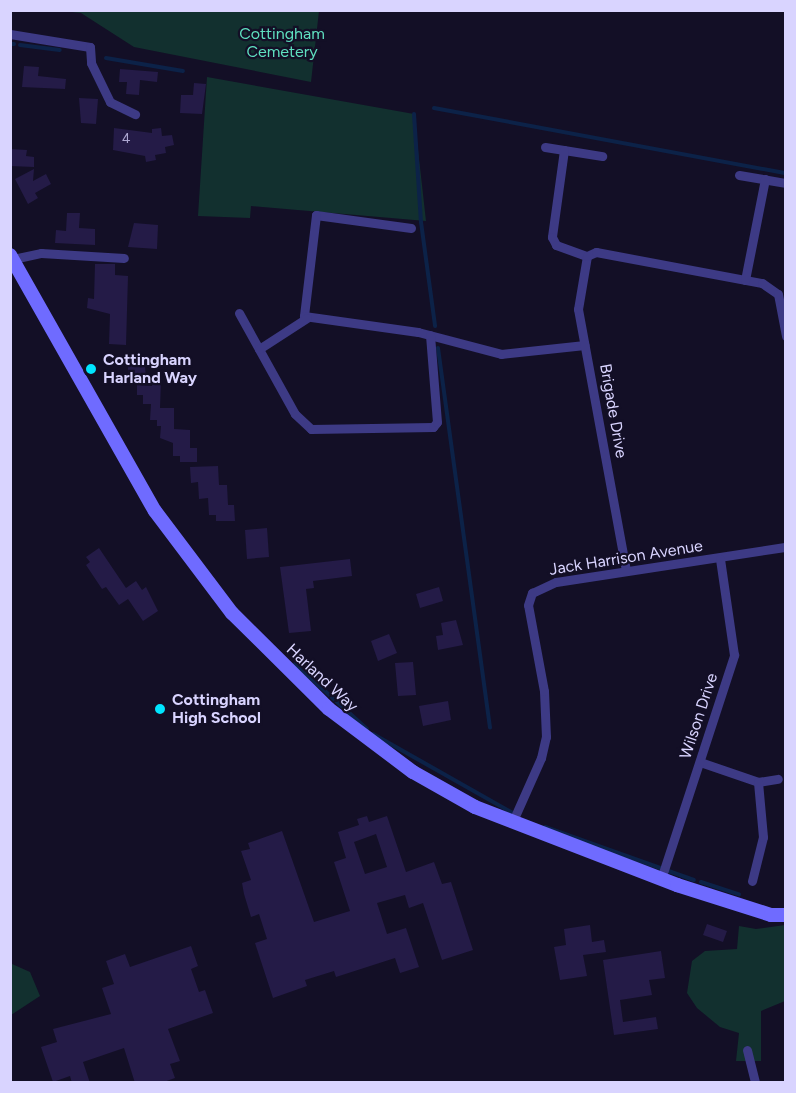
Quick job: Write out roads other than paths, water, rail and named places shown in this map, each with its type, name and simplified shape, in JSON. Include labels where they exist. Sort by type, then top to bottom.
[{"type":"main road","name":"Harland Way","points":[[12,257],[155,511],[232,613],[329,709],[372,744],[476,807],[512,823],[661,879],[771,915],[786,915]]},
{"type":"street","points":[[10,34],[90,47],[91,63],[110,102],[135,114]]},
{"type":"street","points":[[545,147],[602,156]]},
{"type":"street","points":[[564,150],[552,237],[556,245],[587,256],[596,252],[762,283],[778,294],[786,336]]},
{"type":"street","points":[[739,175],[786,183]]},
{"type":"street","points":[[745,280],[765,180]]},
{"type":"street","points":[[307,318],[303,313],[316,215],[411,228]]},
{"type":"street","points":[[12,257],[41,253],[124,258]]},
{"type":"street","name":"Brigade Drive","points":[[587,256],[578,309],[626,570]]},
{"type":"street","points":[[238,313],[295,414],[311,429],[428,429],[437,422],[430,335]]},
{"type":"street","points":[[259,349],[307,318],[430,335],[501,354],[585,345]]},
{"type":"street","name":"Jack Harrison Avenue","points":[[512,823],[541,758],[546,737],[544,691],[527,599],[545,585],[626,570],[720,559],[786,547]]},
{"type":"street","name":"Wilson Drive","points":[[661,879],[734,655],[720,559]]},
{"type":"street","points":[[700,762],[758,782],[778,779]]},
{"type":"street","points":[[752,881],[764,837],[758,782]]},
{"type":"street","points":[[747,1050],[755,1083]]},
{"type":"waterway","points":[[20,45],[60,50]]},
{"type":"waterway","points":[[106,58],[183,71]]},
{"type":"waterway","points":[[434,108],[786,173]]},
{"type":"waterway","points":[[414,114],[421,222],[435,326]]},
{"type":"waterway","points":[[438,348],[490,727]]},
{"type":"waterway","points":[[295,664],[367,729]]},
{"type":"waterway","points":[[373,734],[516,815]]},
{"type":"waterway","points":[[545,827],[694,880]]},
{"type":"waterway","points":[[701,882],[739,894]]},
{"type":"place","name":"Cottingham Harland Way","points":[[91,369]]},
{"type":"place","name":"Cottingham High School","points":[[160,709]]},
{"type":"park label","name":"Cottingham Cemetery","points":[[282,43]]}]
